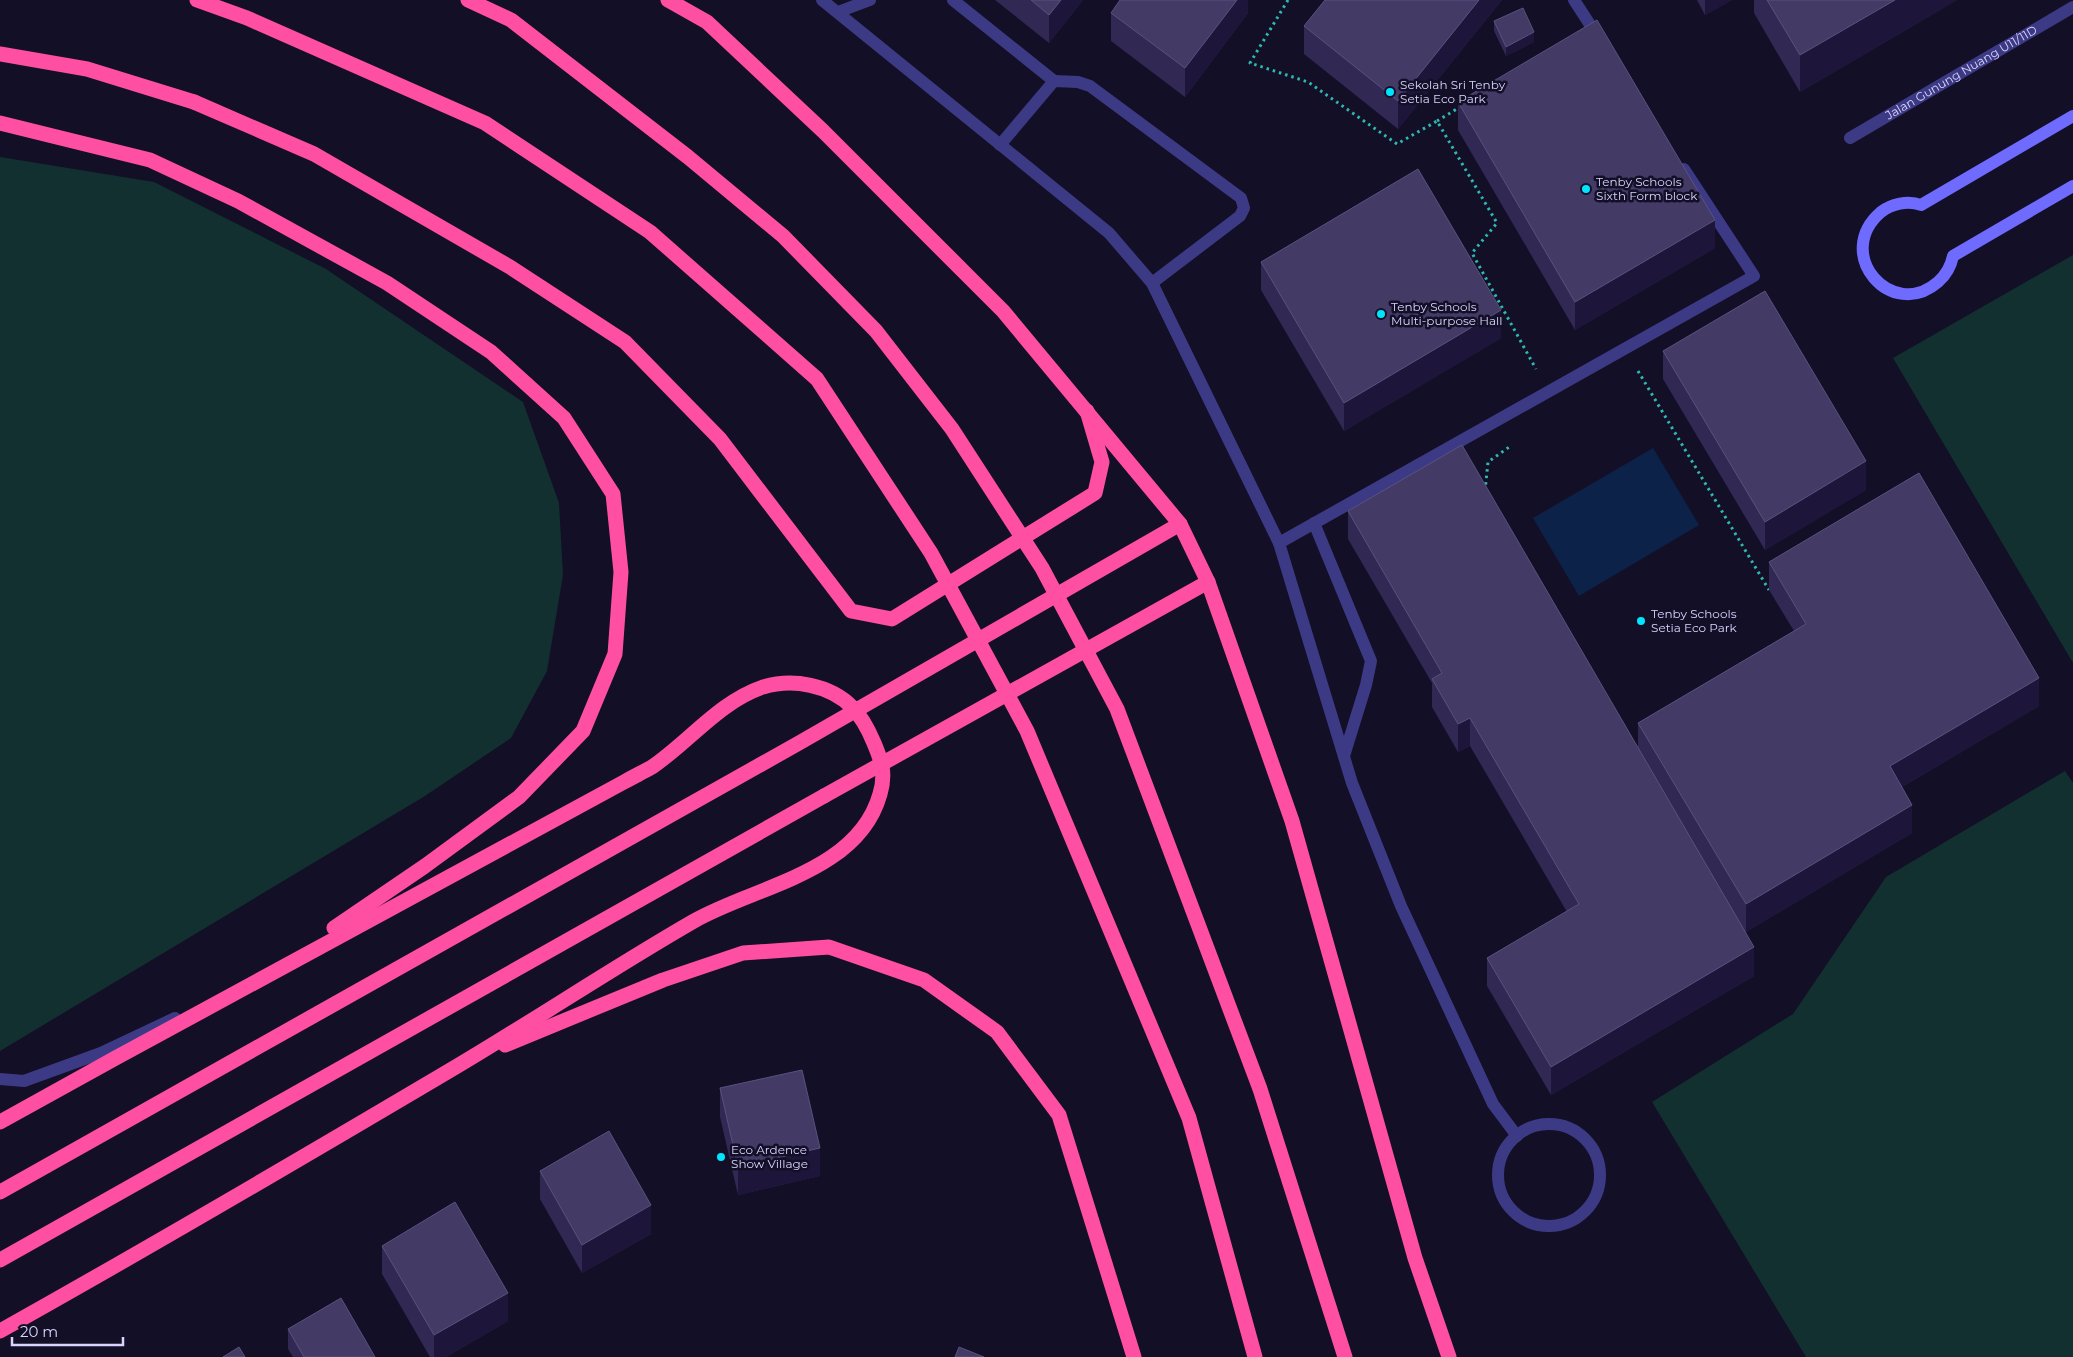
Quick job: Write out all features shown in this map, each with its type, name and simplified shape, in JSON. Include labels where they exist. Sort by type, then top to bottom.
[{"type":"highway","points":[[197,0],[247,18],[484,123],[650,232],[817,379],[931,553],[1027,731],[1189,1118],[1255,1357]]},
{"type":"highway","points":[[468,0],[510,20],[688,157],[783,236],[876,331],[952,429],[1042,568],[1118,709],[1260,1089],[1345,1357]]},
{"type":"highway","points":[[668,0],[707,22],[823,131],[1003,311],[1180,524],[1208,582],[1292,821],[1416,1258],[1449,1357]]},
{"type":"highway","points":[[0,54],[87,70],[194,102],[314,154],[510,267],[625,342],[720,439],[851,611],[892,619],[1095,493],[1102,462],[1086,411]]},
{"type":"highway","points":[[0,124],[150,160],[238,201],[387,283],[491,352],[564,418],[613,494],[621,572],[615,654],[583,731],[519,797],[425,866],[266,974]]},
{"type":"highway","points":[[0,1192],[799,743],[1180,524]]},
{"type":"highway","points":[[0,1260],[1208,582]]},
{"type":"highway","points":[[0,1122],[266,974],[652,767],[730,702],[763,687],[786,683],[806,684],[828,692],[850,705],[865,724],[876,748],[884,774],[879,799],[866,824],[840,852],[798,876],[699,918],[460,1063],[3,1329]]},
{"type":"highway","points":[[460,1063],[663,980],[743,953],[829,947],[924,980],[997,1032],[1059,1115],[1134,1357]]},
{"type":"street","points":[[822,0],[1109,233],[1152,283],[1279,543],[1352,783],[1401,906],[1493,1104],[1517,1136]]},
{"type":"street","points":[[838,12],[870,0]]},
{"type":"street","points":[[953,0],[1054,81],[1078,82],[1090,86],[1240,198],[1244,208],[1240,216],[1152,283]]},
{"type":"street","points":[[1574,0],[1603,45]]},
{"type":"street","name":"Jalan Gunung Nuang U11/11D","points":[[1850,138],[2073,7]]},
{"type":"street","points":[[1000,145],[1054,81]]},
{"type":"street","points":[[2073,116],[1921,205],[1916,203],[1899,204],[1885,209],[1872,220],[1864,234],[1862,249],[1865,265],[1873,279],[1885,289],[1901,294],[1917,293],[1932,287],[1944,277],[1952,263],[1953,256],[2073,186]]},
{"type":"street","points":[[1279,543],[1754,276],[1678,161]]},
{"type":"street","points":[[1314,523],[1371,661],[1366,685],[1344,756]]},
{"type":"street","points":[[0,1079],[24,1081],[101,1053],[266,974]]},
{"type":"street","points":[[1548,1124],[1564,1127],[1579,1134],[1592,1146],[1599,1161],[1600,1178],[1596,1194],[1588,1209],[1574,1220],[1559,1225],[1542,1226],[1526,1221],[1513,1211],[1503,1197],[1498,1181],[1499,1164],[1505,1149],[1517,1136],[1531,1127],[1548,1124]]},
{"type":"path","points":[[1288,0],[1250,63],[1308,82],[1397,144],[1462,107]]},
{"type":"path","points":[[1437,121],[1497,223],[1472,253],[1550,391]]},
{"type":"path","points":[[1630,375],[1639,371],[1769,590]]},
{"type":"path","points":[[1485,495],[1488,462],[1512,444]]},
{"type":"green space","points":[[0,157],[154,182],[326,269],[523,402],[559,503],[563,575],[547,671],[511,738],[425,796],[0,1051]]},
{"type":"green space","points":[[2073,255],[2073,663],[1893,358]]},
{"type":"green space","points":[[2065,771],[2073,783],[2073,1357],[1806,1357],[1652,1102],[1793,1014],[1886,877]]},
{"type":"water","points":[[1653,448],[1699,525],[1579,596],[1533,518]]},
{"type":"building","points":[[1031,0],[1061,0],[1049,15]]},
{"type":"building","points":[[1120,0],[1237,0],[1185,68],[1111,13]]},
{"type":"building","name":"Sekolah Sri Tenby Setia Eco Park","points":[[1325,0],[1479,0],[1398,101],[1304,26]]},
{"type":"building","points":[[1767,0],[1895,0],[1800,55]]},
{"type":"building","points":[[1523,8],[1534,32],[1506,47],[1494,21]]},
{"type":"building","name":"Tenby Schools Sixth Form block","points":[[1597,20],[1715,220],[1575,302],[1458,102]]},
{"type":"building","name":"Tenby Schools Multi-purpose Hall","points":[[1418,169],[1501,310],[1344,403],[1261,262]]},
{"type":"building","points":[[1765,291],[1866,461],[1765,522],[1663,351]]},
{"type":"building","points":[[1462,445],[1754,947],[1551,1067],[1487,958],[1579,904],[1470,718],[1458,724],[1432,679],[1442,673],[1348,511]]},
{"type":"building","points":[[1919,473],[2039,678],[1890,766],[1912,805],[1746,904],[1638,723],[1806,624],[1769,562]]},
{"type":"building","points":[[802,1070],[820,1148],[738,1167],[720,1088]]},
{"type":"building","points":[[609,1131],[651,1205],[582,1245],[540,1171]]},
{"type":"building","points":[[455,1202],[508,1293],[434,1335],[382,1246]]},
{"type":"building","points":[[341,1298],[375,1357],[304,1357],[288,1329]]},
{"type":"building","points":[[239,1347],[245,1357],[223,1357]]},
{"type":"building","points":[[959,1347],[984,1357],[955,1357]]},
{"type":"place","name":"Sekolah Sri Tenby Setia Eco Park","points":[[1390,92]]},
{"type":"place","name":"Tenby Schools Sixth Form block","points":[[1586,189]]},
{"type":"place","name":"Tenby Schools Multi-purpose Hall","points":[[1381,314]]},
{"type":"place","name":"Tenby Schools Setia Eco Park","points":[[1641,621]]},
{"type":"place","name":"Eco Ardence Show Village","points":[[721,1157]]}]
